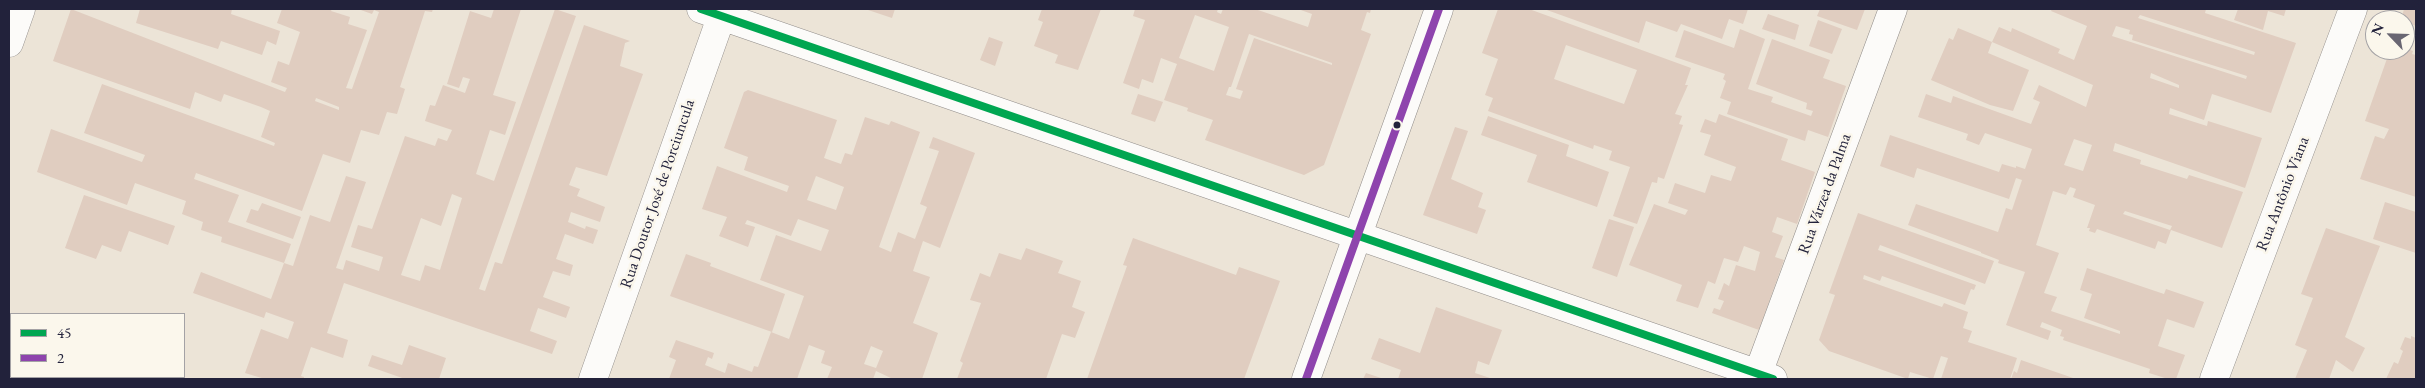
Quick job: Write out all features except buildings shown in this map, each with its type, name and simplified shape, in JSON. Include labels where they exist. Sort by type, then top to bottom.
[{"type":"street","points":[[9,43],[21,9]]},
{"type":"street","points":[[1306,379],[1439,9]]},
{"type":"street","name":"Rua Várzea da Palma","points":[[1763,377],[1893,9]]},
{"type":"street","name":"Rua Antônio Viana","points":[[2214,379],[2353,9]]},
{"type":"street","points":[[715,11],[1763,377]]},
{"type":"street","name":"Rua Doutor José de Porciuncula","points":[[593,379],[715,11]]},
{"type":"transit line","name":"45","points":[[701,9],[1773,379]]},
{"type":"transit line","name":"2","points":[[1306,379],[1439,9]]}]
